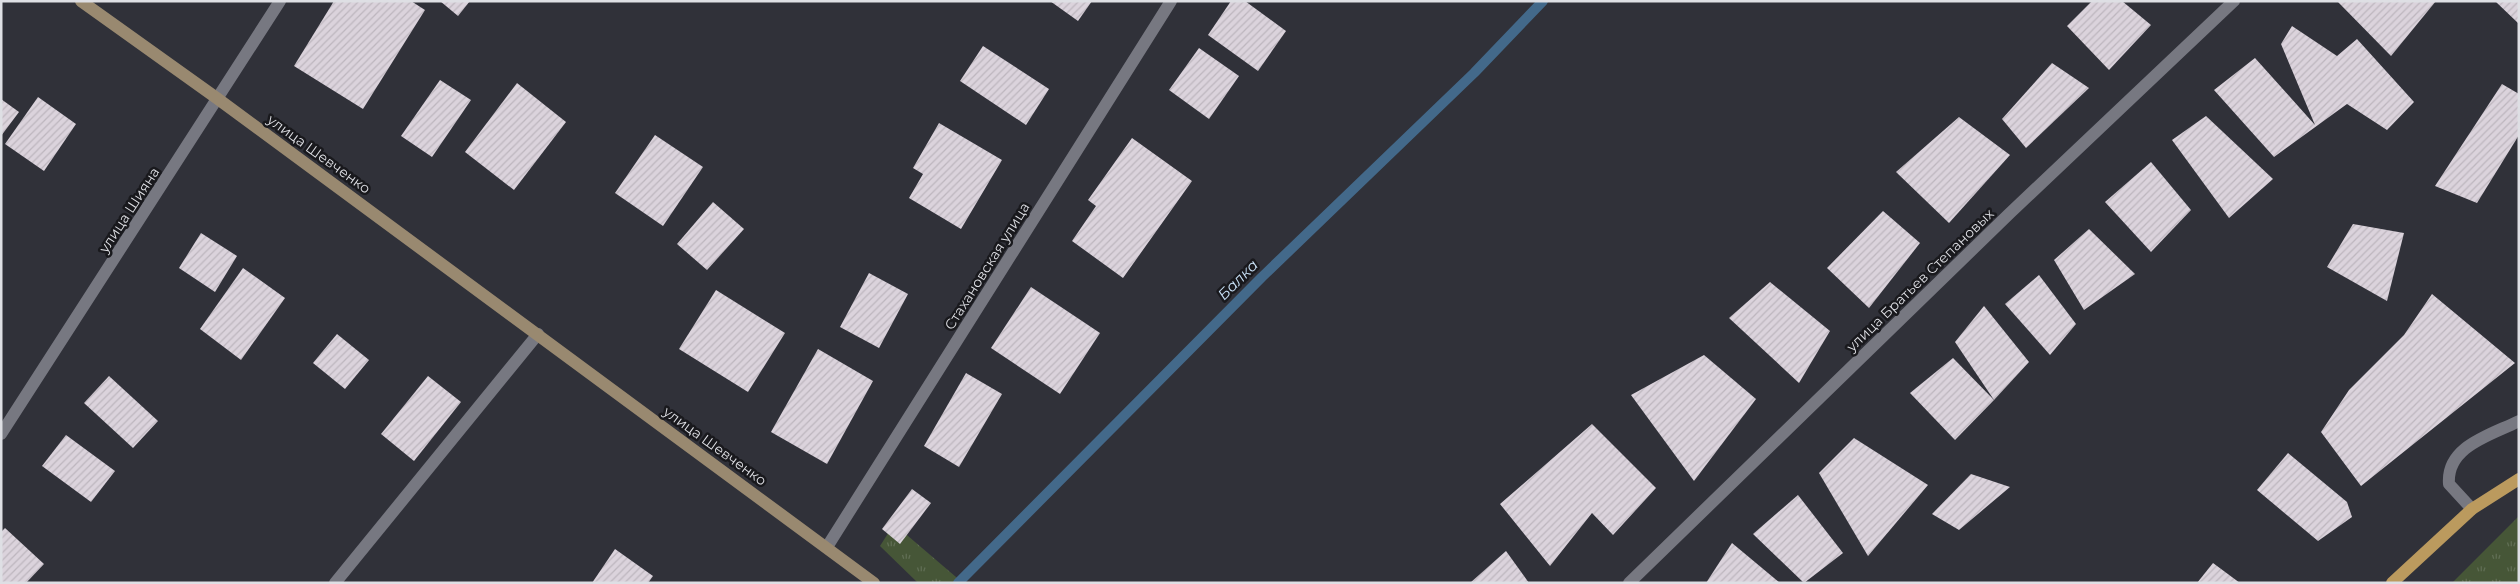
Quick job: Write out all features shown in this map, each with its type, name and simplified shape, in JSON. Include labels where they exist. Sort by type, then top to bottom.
[{"type":"main road","name":"улица Шевченко","points":[[81,1],[218,99],[874,583]]},
{"type":"main road","points":[[2392,583],[2472,509],[2519,479]]},
{"type":"street","name":"улица Шияна","points":[[1,434],[280,1]]},
{"type":"street","name":"Стахановская улица","points":[[827,547],[1171,1]]},
{"type":"street","name":"улица Братьев Степановых","points":[[1629,583],[2010,213],[2234,1]]},
{"type":"street","points":[[335,583],[538,334]]},
{"type":"street","points":[[2472,509],[2449,484],[2449,468],[2461,450],[2519,421]]},
{"type":"green space","points":[[2519,516],[2519,583],[2452,583]]},
{"type":"green space","points":[[894,524],[963,583],[918,583],[880,546]]},
{"type":"building","points":[[334,1],[411,1],[425,10],[363,109],[294,66]]},
{"type":"building","points":[[440,1],[470,1],[458,16]]},
{"type":"building","points":[[1050,1],[1092,1],[1078,21]]},
{"type":"building","points":[[1231,1],[1245,1],[1286,31],[1258,71],[1208,35]]},
{"type":"building","points":[[2092,1],[2122,1],[2151,25],[2109,70],[2067,26]]},
{"type":"building","points":[[2337,1],[2436,1],[2391,56]]},
{"type":"building","points":[[2495,1],[2519,1],[2519,24]]},
{"type":"building","points":[[2292,26],[2337,56],[2357,39],[2414,102],[2387,130],[2347,104],[2274,157],[2214,90],[2255,58],[2315,125],[2281,44]]},
{"type":"building","points":[[983,46],[1049,89],[1026,125],[960,81]]},
{"type":"building","points":[[1199,48],[1239,76],[1209,119],[1169,90]]},
{"type":"building","points":[[2052,63],[2089,88],[2026,148],[2002,119]]},
{"type":"building","points":[[440,80],[471,100],[432,157],[401,136]]},
{"type":"building","points":[[517,83],[566,122],[514,190],[465,152]]},
{"type":"building","points":[[2502,84],[2519,94],[2519,135],[2477,203],[2435,186]]},
{"type":"building","points":[[38,97],[76,124],[44,171],[5,144]]},
{"type":"building","points":[[1,99],[19,112],[1,136]]},
{"type":"building","points":[[2206,116],[2273,179],[2229,218],[2172,140]]},
{"type":"building","points":[[1959,117],[2010,155],[1949,223],[1896,172]]},
{"type":"building","points":[[939,123],[1002,160],[961,229],[909,198],[923,174],[913,168]]},
{"type":"building","points":[[655,135],[703,167],[663,226],[615,193]]},
{"type":"building","points":[[1132,138],[1192,181],[1123,278],[1072,241],[1096,206],[1088,200]]},
{"type":"building","points":[[2151,162],[2191,210],[2151,252],[2105,202]]},
{"type":"building","points":[[713,202],[744,229],[707,270],[677,244]]},
{"type":"building","points":[[1883,211],[1920,243],[1869,308],[1827,268]]},
{"type":"building","points":[[2353,224],[2404,233],[2387,301],[2327,267]]},
{"type":"building","points":[[2089,229],[2135,274],[2084,310],[2054,260]]},
{"type":"building","points":[[201,233],[237,256],[215,292],[179,268]]},
{"type":"building","points":[[243,268],[285,298],[241,360],[200,329]]},
{"type":"building","points":[[869,273],[908,294],[879,348],[840,327]]},
{"type":"building","points":[[2039,275],[2076,324],[2050,355],[2005,304]]},
{"type":"building","points":[[1770,282],[1830,331],[1799,383],[1729,318]]},
{"type":"building","points":[[1031,287],[1100,333],[1060,394],[991,348]]},
{"type":"building","points":[[716,290],[785,333],[748,392],[679,349]]},
{"type":"building","points":[[2432,294],[2515,363],[2361,486],[2321,432],[2349,390],[2404,335]]},
{"type":"building","points":[[1984,306],[2029,362],[1994,400],[1955,342]]},
{"type":"building","points":[[337,334],[369,360],[345,389],[313,363]]},
{"type":"building","points":[[818,349],[873,381],[827,464],[771,432]]},
{"type":"building","points":[[1704,355],[1756,399],[1694,481],[1631,395]]},
{"type":"building","points":[[1953,358],[1994,400],[1955,440],[1910,393]]},
{"type":"building","points":[[966,373],[1002,394],[959,467],[924,446]]},
{"type":"building","points":[[109,376],[158,421],[133,448],[84,403]]},
{"type":"building","points":[[428,376],[461,402],[414,461],[381,434]]},
{"type":"building","points":[[1592,424],[1656,488],[1613,535],[1592,513],[1550,566],[1500,504]]},
{"type":"building","points":[[66,435],[115,471],[91,502],[42,466]]},
{"type":"building","points":[[1854,438],[1928,485],[1868,556],[1819,473]]},
{"type":"building","points":[[2288,453],[2347,502],[2352,517],[2318,541],[2257,490]]},
{"type":"building","points":[[1971,474],[2010,487],[1959,530],[1932,514]]},
{"type":"building","points":[[912,489],[931,503],[900,544],[882,529]]},
{"type":"building","points":[[1798,495],[1843,553],[1804,583],[1753,534]]},
{"type":"building","points":[[5,528],[44,564],[26,583],[1,583],[1,532]]},
{"type":"building","points":[[1732,543],[1780,583],[1706,583]]},
{"type":"building","points":[[615,549],[653,576],[648,583],[592,583]]},
{"type":"building","points":[[1506,551],[1529,583],[1470,583]]},
{"type":"building","points":[[2213,563],[2240,583],[2197,583]]},
{"type":"waterway","name":"Балка","points":[[958,583],[1262,277],[1474,73],[1543,1]]}]
